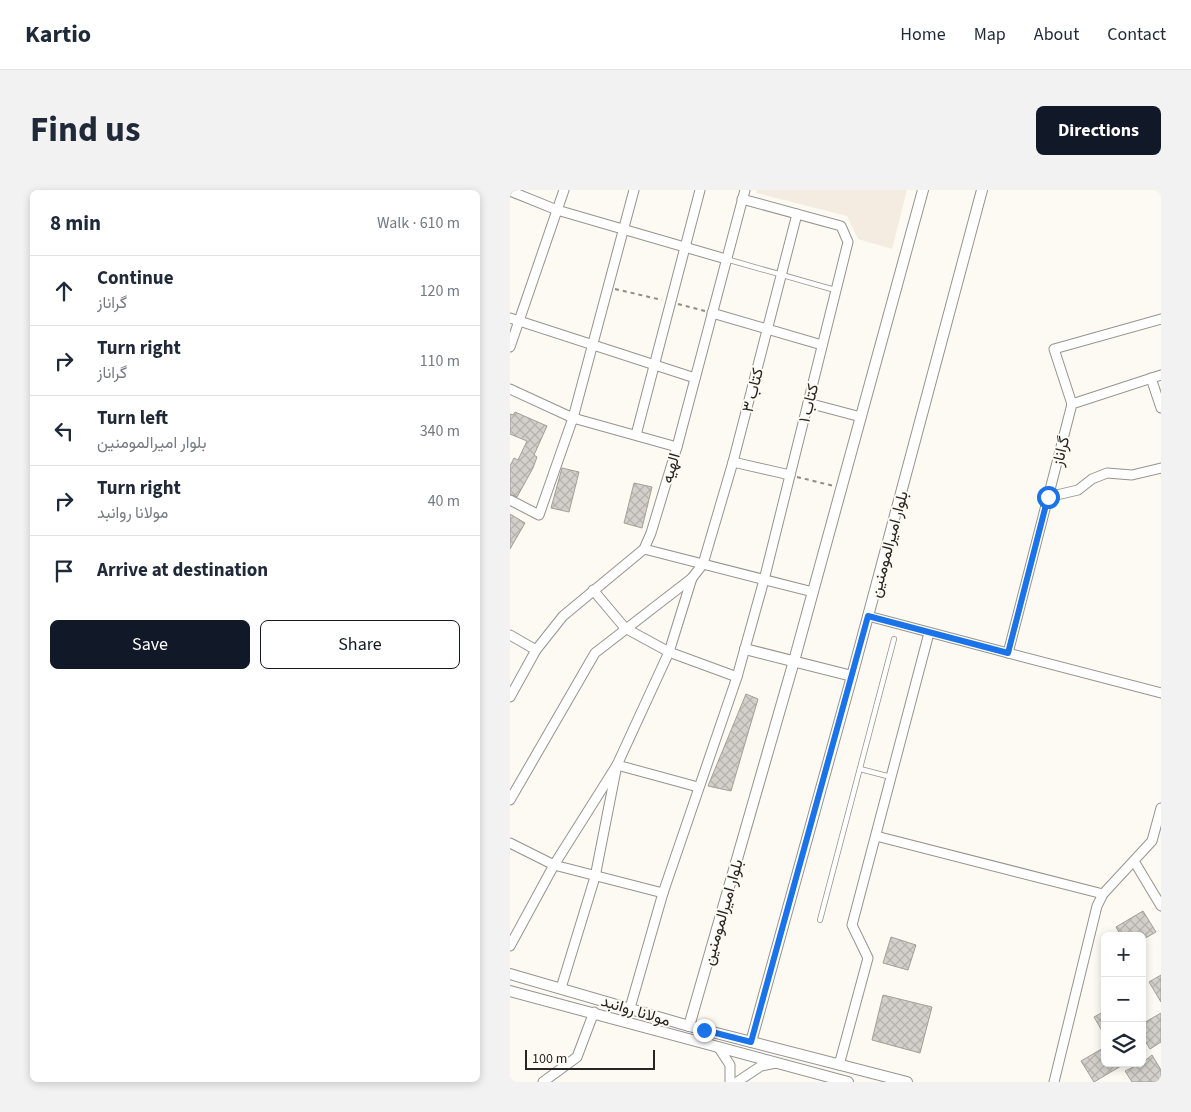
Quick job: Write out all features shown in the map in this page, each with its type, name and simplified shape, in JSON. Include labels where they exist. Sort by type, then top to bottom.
[{"type":"street","points":[[510,347],[514,320],[564,190]]},
{"type":"street","points":[[510,500],[539,515],[573,418],[634,190]]},
{"type":"street","points":[[636,435],[700,190]]},
{"type":"street","name":"بلوار امیرالمومنین","points":[[689,1026],[794,661],[923,190]]},
{"type":"street","name":"بلوار امیرالمومنین","points":[[751,1042],[852,676],[982,190]]},
{"type":"street","points":[[510,192],[557,210],[726,259]]},
{"type":"street","points":[[743,194],[797,214]]},
{"type":"street","name":"الهیه","points":[[510,697],[536,650],[563,616],[644,549],[651,533],[695,378],[743,194]]},
{"type":"street","name":"کتاب ۱","points":[[630,1008],[663,893],[745,649],[848,242],[841,226],[797,214]]},
{"type":"street","name":"کتاب ۳","points":[[703,564],[733,462],[797,214]]},
{"type":"street","points":[[712,312],[822,345]]},
{"type":"street","points":[[1161,319],[1054,349],[1072,404],[1161,375]]},
{"type":"street","points":[[514,320],[695,378]]},
{"type":"street","points":[[1151,378],[1161,408]]},
{"type":"street","points":[[510,389],[573,418],[676,446]]},
{"type":"street","points":[[808,403],[861,416]]},
{"type":"street","name":"گراناز","points":[[1008,653],[1072,404]]},
{"type":"street","points":[[733,462],[790,475]]},
{"type":"street","points":[[1048,497],[1078,490],[1092,479],[1107,473],[1132,475],[1161,468]]},
{"type":"street","points":[[644,549],[813,592]]},
{"type":"street","points":[[510,800],[595,653],[692,578],[703,564]]},
{"type":"street","points":[[510,946],[554,865],[616,765],[669,652],[692,578]]},
{"type":"street","points":[[593,590],[625,628],[669,652],[737,677]]},
{"type":"street","points":[[868,616],[1161,693]]},
{"type":"street","points":[[839,1065],[868,958],[852,924],[929,633]]},
{"type":"street","points":[[510,635],[536,650]]},
{"type":"street","points":[[745,649],[852,676]]},
{"type":"street","points":[[616,765],[698,788]]},
{"type":"street","points":[[561,988],[595,876],[616,765]]},
{"type":"street","points":[[1054,1082],[1098,906],[1103,894],[1152,841],[1161,808]]},
{"type":"street","points":[[876,836],[1103,894]]},
{"type":"street","points":[[510,843],[554,865],[663,893]]},
{"type":"street","points":[[1134,861],[1161,906]]},
{"type":"street","name":"مولانا روانبد","points":[[510,974],[689,1026],[905,1082]]},
{"type":"street","name":"مولانا روانبد","points":[[510,991],[594,1012],[848,1082]]},
{"type":"street","points":[[543,1082],[577,1057],[594,1012]]},
{"type":"street","points":[[723,1035],[719,1048],[730,1065],[730,1082]]},
{"type":"street","points":[[737,1082],[761,1066],[776,1063],[780,1050]]},
{"type":"lane","points":[[726,259],[836,290]]},
{"type":"lane","points":[[820,920],[894,639]]},
{"type":"lane","points":[[860,769],[891,777]]},
{"type":"path","points":[[608,288],[712,312]]},
{"type":"path","points":[[790,475],[841,488]]},
{"type":"shaded area","points":[[757,190],[907,190],[892,249],[858,239],[847,216],[756,193]]},
{"type":"building","points":[[515,412],[547,426],[534,455],[537,457],[533,468],[517,497],[510,494],[510,466],[514,458],[518,460],[527,441],[510,434],[510,414],[513,415]]},
{"type":"building","points":[[562,468],[579,472],[569,512],[551,508]]},
{"type":"building","points":[[634,483],[652,487],[642,528],[624,523]]},
{"type":"building","points":[[510,514],[525,523],[510,549]]},
{"type":"building","points":[[746,694],[758,699],[731,791],[708,786]]},
{"type":"building","points":[[1143,911],[1156,932],[1146,938],[1146,932],[1119,932],[1116,927]]},
{"type":"building","points":[[891,937],[916,945],[908,970],[883,963]]},
{"type":"building","points":[[1161,975],[1161,1002],[1149,982]]},
{"type":"building","points":[[883,995],[932,1007],[920,1053],[872,1040]]},
{"type":"building","points":[[1101,1013],[1101,1029],[1094,1017]]},
{"type":"building","points":[[1161,1013],[1161,1042],[1150,1049],[1146,1042],[1146,1022]]},
{"type":"building","points":[[1101,1049],[1101,1067],[1119,1067],[1094,1082],[1081,1061]]},
{"type":"building","points":[[1152,1055],[1161,1070],[1161,1079],[1156,1082],[1132,1082],[1125,1071],[1134,1067],[1146,1067],[1146,1060]]},
{"type":"route","points":[[704,1030],[751,1042],[868,616],[1008,653],[1048,497]]}]
